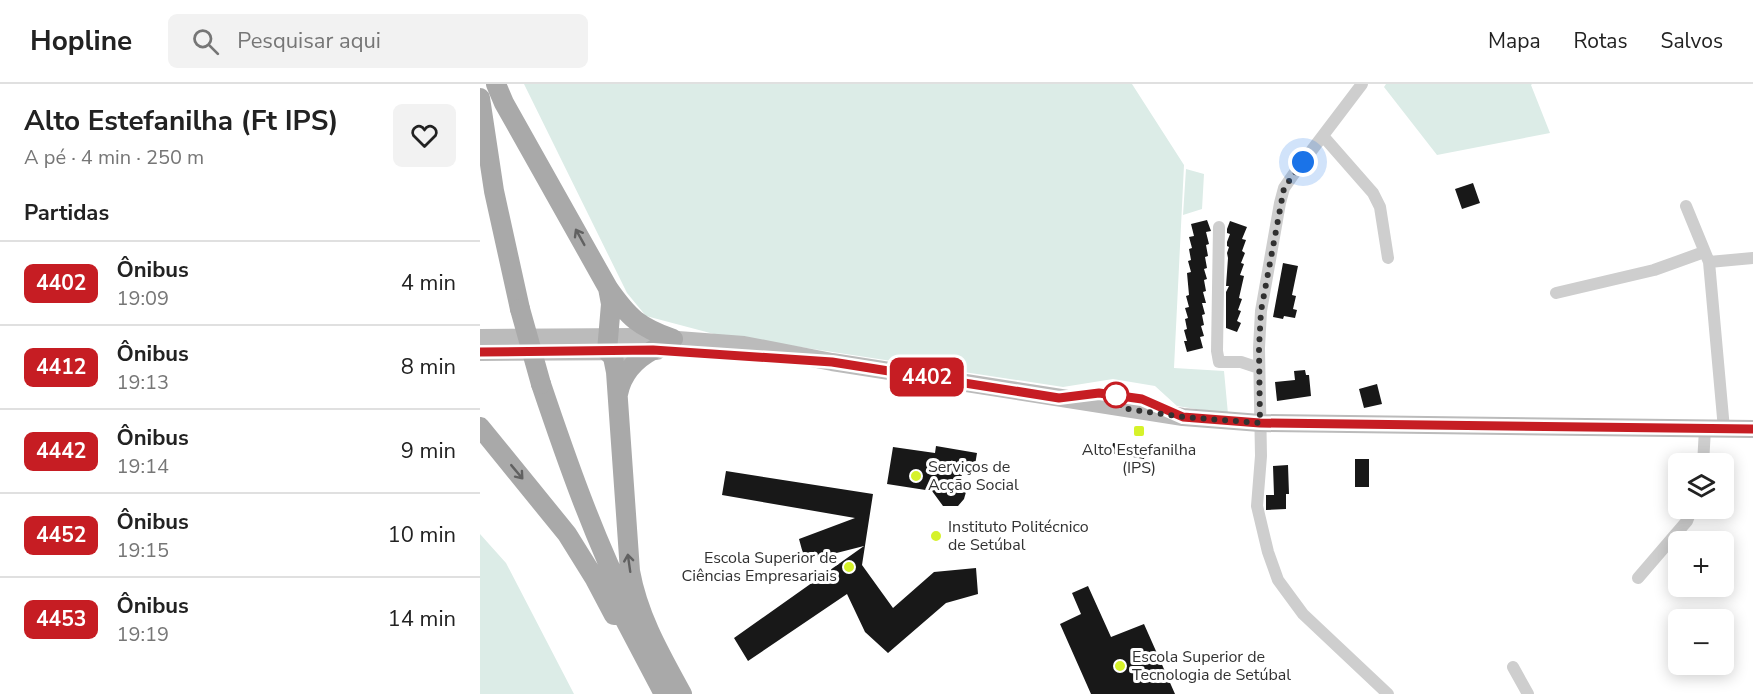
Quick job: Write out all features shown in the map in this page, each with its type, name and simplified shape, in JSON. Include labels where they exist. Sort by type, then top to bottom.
[{"type":"main road","points":[[496,84],[504,103],[608,288],[634,320],[648,330],[673,339]]},
{"type":"main road","points":[[480,98],[514,310]]},
{"type":"main road","points":[[480,170],[495,251],[536,384],[561,477],[588,543],[628,627],[664,694]]},
{"type":"main road","points":[[608,288],[611,319],[607,344],[615,362],[627,551],[632,584],[647,629],[682,694]]},
{"type":"main road","points":[[480,338],[607,344],[653,350],[832,362]]},
{"type":"main road","points":[[480,352],[673,339],[744,345],[832,362],[1183,417],[1260,423],[1753,429]]},
{"type":"main road","points":[[618,403],[621,383],[628,371],[639,359],[653,350]]},
{"type":"main road","points":[[536,384],[604,555],[676,694]]},
{"type":"main road","points":[[480,427],[554,517],[581,555],[657,694]]},
{"type":"street","points":[[1362,84],[1284,188],[1261,311],[1259,368],[1262,456],[1257,506],[1268,552],[1278,580],[1303,614],[1389,694]]},
{"type":"street","points":[[1323,136],[1373,194],[1380,207],[1388,258]]},
{"type":"street","points":[[1686,206],[1707,257],[1724,429]]},
{"type":"street","points":[[1219,227],[1217,351],[1219,362],[1241,362],[1259,368]]},
{"type":"street","points":[[1556,293],[1707,257],[1753,258]]},
{"type":"street","points":[[1704,453],[1705,429]]},
{"type":"street","points":[[1638,578],[1688,519]]},
{"type":"street","points":[[1513,667],[1528,694]]},
{"type":"shaded area","points":[[524,84],[1132,84],[1184,165],[1174,368],[1224,371],[1228,414],[1177,406],[1155,386],[1113,379],[1063,387],[714,334],[646,316],[627,293]]},
{"type":"shaded area","points":[[1386,84],[1532,84],[1550,133],[1437,155],[1384,87]]},
{"type":"shaded area","points":[[1186,169],[1204,174],[1202,209],[1183,215]]},
{"type":"shaded area","points":[[480,534],[506,563],[574,694],[480,694]]},
{"type":"building","points":[[1473,183],[1480,203],[1462,209],[1455,189]]},
{"type":"building","points":[[1207,220],[1211,231],[1206,232],[1209,244],[1206,245],[1208,256],[1205,257],[1207,268],[1204,269],[1207,279],[1204,280],[1206,291],[1203,292],[1206,303],[1202,303],[1205,314],[1202,315],[1204,325],[1201,326],[1204,336],[1200,337],[1203,348],[1187,352],[1184,330],[1187,329],[1185,319],[1188,318],[1185,308],[1189,307],[1186,296],[1189,295],[1187,273],[1191,272],[1188,261],[1191,260],[1189,249],[1192,248],[1189,237],[1194,236],[1191,224]]},
{"type":"building","points":[[1230,221],[1247,227],[1242,239],[1246,240],[1241,263],[1244,264],[1240,275],[1244,276],[1239,298],[1242,299],[1238,310],[1241,311],[1237,321],[1241,323],[1237,332],[1226,328],[1226,292],[1229,286],[1226,286],[1229,247],[1227,242],[1230,234],[1227,233],[1227,229]]},
{"type":"building","points":[[1283,263],[1298,266],[1292,295],[1296,296],[1293,309],[1297,310],[1295,318],[1273,317]]},
{"type":"building","points":[[1305,370],[1306,375],[1309,375],[1311,396],[1277,401],[1275,382],[1295,380],[1294,371]]},
{"type":"building","points":[[1377,384],[1382,404],[1364,408],[1359,389]]},
{"type":"building","points":[[1113,443],[1146,449],[1144,459],[1111,453]]},
{"type":"building","name":"Serviços de Acção Social","points":[[936,446],[977,453],[974,471],[960,469],[966,492],[958,506],[943,506],[932,491],[887,484],[893,447],[935,453]]},
{"type":"building","points":[[1355,459],[1369,459],[1369,487],[1355,487]]},
{"type":"building","points":[[1288,465],[1289,494],[1286,494],[1286,509],[1266,510],[1266,495],[1274,495],[1273,466]]},
{"type":"building","name":"Escola Superior de Ciências Empresariais","points":[[726,471],[873,494],[862,565],[893,608],[934,572],[976,568],[978,594],[946,603],[888,653],[865,632],[847,594],[748,661],[734,638],[864,546],[805,561],[799,539],[855,518],[722,495]]},
{"type":"building","name":"Escola Superior de Tecnologia de Setúbal","points":[[1088,586],[1111,637],[1144,624],[1175,694],[1091,694],[1060,624],[1081,614],[1072,593]]},
{"type":"bus line","name":"4402","points":[[480,352],[653,350],[832,362],[1059,398],[1099,393],[1142,399],[1183,417],[1260,423],[1753,429]]},
{"type":"place","name":"Alto Estefanilha (IPS)","points":[[1139,431]]},
{"type":"place","name":"Serviços de Acção Social","points":[[916,476]]},
{"type":"place","name":"Instituto Politécnico de Setúbal","points":[[936,536]]},
{"type":"place","name":"Escola Superior de Ciências Empresariais","points":[[849,567]]},
{"type":"place","name":"Escola Superior de Tecnologia de Setúbal","points":[[1120,666]]},
{"type":"route","points":[[1116,395],[1121,408],[1183,417],[1260,423],[1261,311],[1284,188],[1303,162]]}]
